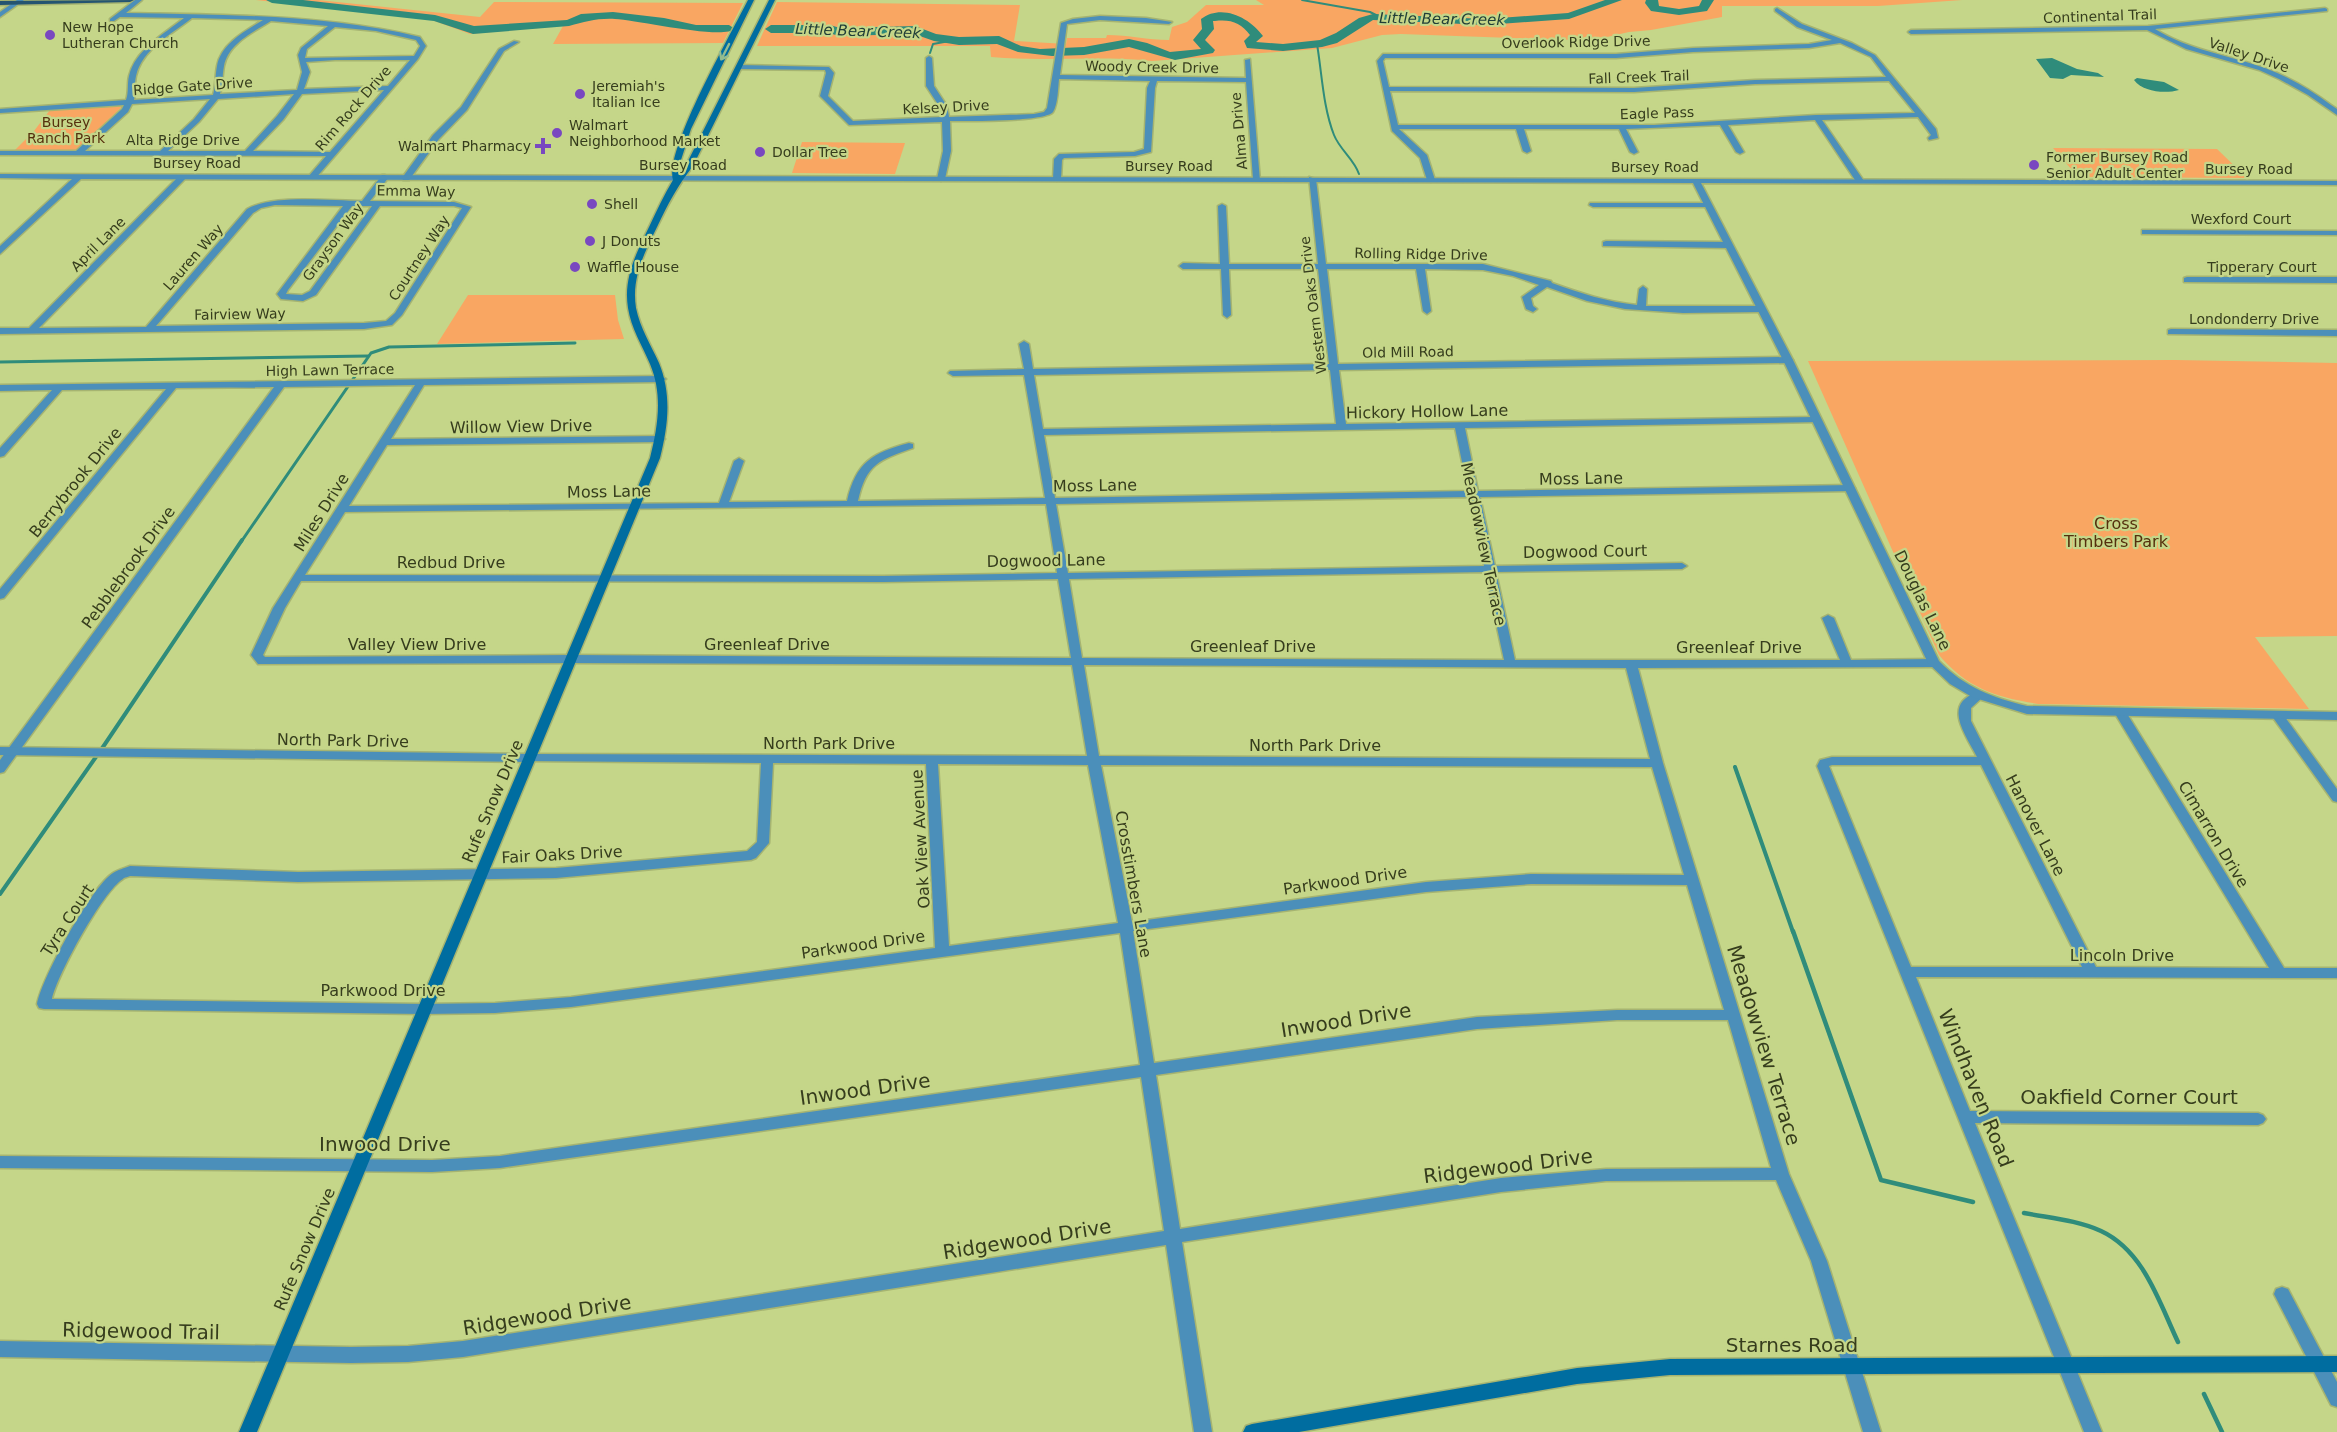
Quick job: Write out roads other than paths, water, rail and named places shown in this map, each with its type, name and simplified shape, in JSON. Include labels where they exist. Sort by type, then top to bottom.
[{"type":"main road","points":[[0,3],[130,0]]},
{"type":"main road","name":"Rufe Snow Drive","points":[[676,178],[674,165],[700,103],[751,0]]},
{"type":"main road","name":"Rufe Snow Drive","points":[[248,1432],[636,506],[660,439],[665,412],[661,379],[636,322],[630,299],[638,256],[676,178],[689,166],[772,0]]},
{"type":"main road","points":[[700,103],[721,103]]},
{"type":"main road","name":"Starnes Road","points":[[1252,1432],[1577,1376],[1670,1366],[2337,1364]]},
{"type":"street","points":[[112,20],[140,0]]},
{"type":"street","points":[[0,15],[19,2]]},
{"type":"street","points":[[1777,10],[1793,24],[1841,41],[1873,56],[1933,131],[1935,136],[1932,138]]},
{"type":"street","name":"Continental Trail","points":[[1911,32],[2148,28],[2325,10]]},
{"type":"street","points":[[120,15],[192,15],[334,25],[415,37],[423,46],[416,58],[302,60]]},
{"type":"street","points":[[78,153],[131,103],[134,91],[131,82],[138,62],[152,47],[192,15]]},
{"type":"street","points":[[162,153],[216,96],[221,82],[220,64],[226,52],[242,37],[269,19]]},
{"type":"street","points":[[1055,77],[1063,24],[1067,21],[1169,22]]},
{"type":"street","points":[[247,154],[280,118],[300,91],[306,72],[302,52],[306,46],[334,25]]},
{"type":"street","name":"Valley Drive","points":[[2148,28],[2184,46],[2285,79],[2312,93],[2337,113]]},
{"type":"street","name":"Overlook Ridge Drive","points":[[1386,90],[1380,61],[1383,56],[1616,56],[1693,50],[1809,46],[1841,41]]},
{"type":"street","points":[[406,178],[436,137],[464,108],[501,51],[516,42]]},
{"type":"street","name":"Rim Rock Drive","points":[[312,177],[416,58]]},
{"type":"street","points":[[929,58],[930,86],[943,106],[946,121],[947,151],[940,179]]},
{"type":"street","name":"Alma Drive","points":[[1248,60],[1257,179]]},
{"type":"street","name":"Kelsey Drive","points":[[739,67],[827,68],[830,73],[824,96],[837,107],[848,122],[876,124],[1046,114],[1051,109],[1055,77]]},
{"type":"street","name":"Woody Creek Drive","points":[[1055,77],[1249,80]]},
{"type":"street","points":[[1057,179],[1058,159],[1062,156],[1145,152],[1149,147],[1151,88],[1155,78]]},
{"type":"street","name":"Fall Creek Trail","points":[[1386,90],[1634,90],[1755,82],[1893,79]]},
{"type":"street","name":"Ridge Gate Drive","points":[[0,111],[300,91],[388,88]]},
{"type":"street","points":[[1386,90],[1395,127],[1403,140],[1424,158],[1431,180]]},
{"type":"street","name":"Eagle Pass","points":[[1395,127],[1622,128],[1816,117],[1920,115]]},
{"type":"street","points":[[1816,117],[1860,181]]},
{"type":"street","points":[[1724,123],[1740,152]]},
{"type":"street","points":[[1519,126],[1527,151]]},
{"type":"street","points":[[1622,128],[1634,152]]},
{"type":"street","name":"Alta Ridge Drive","points":[[0,153],[330,154]]},
{"type":"street","name":"Bursey Road","points":[[0,176],[2337,183]]},
{"type":"street","points":[[0,251],[79,176]]},
{"type":"street","name":"April Lane","points":[[31,331],[183,177]]},
{"type":"street","name":"Grayson Way","points":[[364,204],[385,177]]},
{"type":"street","name":"Western Oaks Drive","points":[[1312,179],[1341,427]]},
{"type":"street","name":"Douglas Lane","points":[[1695,180],[1788,360],[1934,663],[1953,681],[1994,703],[2027,710],[2337,716]]},
{"type":"street","name":"Emma Way","points":[[259,206],[274,203],[465,206]]},
{"type":"street","name":"Grayson Way","points":[[349,204],[284,289],[281,294],[284,297],[303,298],[313,293],[378,203]]},
{"type":"street","points":[[1593,205],[1707,205]]},
{"type":"street","name":"Lauren Way","points":[[148,329],[250,211],[259,206]]},
{"type":"street","name":"Courtney Way","points":[[388,323],[398,315],[466,210],[465,206]]},
{"type":"street","points":[[1222,206],[1227,315]]},
{"type":"street","name":"Wexford Court","points":[[2145,232],[2337,233]]},
{"type":"street","points":[[1606,244],[1728,245]]},
{"type":"street","name":"Rolling Ridge Drive","points":[[1183,266],[1500,269],[1604,302],[1641,308],[1761,309]]},
{"type":"street","points":[[1420,267],[1427,311]]},
{"type":"street","name":"Tipperary Court","points":[[2187,280],[2337,280]]},
{"type":"street","points":[[1533,309],[1529,307],[1526,297],[1548,283]]},
{"type":"street","points":[[1641,308],[1643,289]]},
{"type":"street","name":"Fairview Way","points":[[0,331],[364,326],[388,323]]},
{"type":"street","name":"Londonderry Drive","points":[[2171,332],[2337,333]]},
{"type":"street","name":"Crosstimbers Lane","points":[[1024,344],[1094,761],[1126,928],[1203,1432]]},
{"type":"street","name":"Old Mill Road","points":[[953,373],[1788,360]]},
{"type":"street","name":"High Lawn Terrace","points":[[0,388],[661,379]]},
{"type":"street","name":"Miles Drive","points":[[262,661],[257,654],[279,608],[421,383]]},
{"type":"street","name":"Pebblebrook Drive","points":[[0,769],[6,751],[281,384]]},
{"type":"street","name":"Berrybrook Drive","points":[[0,596],[173,386]]},
{"type":"street","points":[[0,454],[59,388]]},
{"type":"street","name":"Hickory Hollow Lane","points":[[1038,432],[1816,420]]},
{"type":"street","name":"Meadowview Terrace","points":[[1458,425],[1510,663]]},
{"type":"street","name":"Willow View Drive","points":[[383,442],[660,439]]},
{"type":"street","points":[[852,504],[857,477],[862,470],[877,458],[909,446]]},
{"type":"street","points":[[723,506],[740,461]]},
{"type":"street","name":"Moss Lane","points":[[341,509],[723,506],[1850,488]]},
{"type":"street","name":"Dogwood Court","points":[[1489,569],[1682,566]]},
{"type":"street","name":"Dogwood Lane","points":[[604,578],[1062,576],[1489,569]]},
{"type":"street","name":"Redbud Drive","points":[[298,578],[604,578]]},
{"type":"street","points":[[1828,618],[1847,663]]},
{"type":"street","name":"Greenleaf Drive","points":[[572,659],[1630,664],[1934,663]]},
{"type":"street","name":"Valley View Drive","points":[[262,661],[572,659]]},
{"type":"street","name":"Meadowview Terrace","points":[[1630,664],[1657,763],[1781,1174],[1819,1262],[1872,1432]]},
{"type":"street","name":"Hanover Lane","points":[[1978,696],[1965,704],[1963,714],[2092,973]]},
{"type":"street","name":"Cimarron Drive","points":[[2120,712],[2279,972]]},
{"type":"street","points":[[2278,716],[2337,798]]},
{"type":"street","name":"North Park Drive","points":[[6,751],[530,758],[1657,763]]},
{"type":"street","name":"Fair Oaks Drive","points":[[130,871],[298,876],[481,875],[556,873],[751,855],[763,843],[767,759]]},
{"type":"street","name":"Oak View Avenue","points":[[932,760],[942,951]]},
{"type":"street","name":"Windhaven Road","points":[[1986,761],[1827,761],[1823,766],[2093,1432]]},
{"type":"street","name":"Tyra Court","points":[[43,998],[52,974],[84,921],[116,877],[130,871]]},
{"type":"street","name":"Parkwood Drive","points":[[43,998],[44,1004],[50,1006],[495,1008],[572,1002],[1426,887],[1531,879],[1692,880]]},
{"type":"street","name":"Lincoln Drive","points":[[1907,972],[2337,973]]},
{"type":"street","name":"Inwood Drive","points":[[0,1162],[432,1166],[500,1162],[1477,1023],[1607,1015],[1733,1015]]},
{"type":"street","name":"Oakfield Corner Court","points":[[1965,1117],[2258,1119]]},
{"type":"street","name":"Ridgewood Drive","points":[[280,1354],[408,1354],[463,1349],[1553,1179],[1606,1175],[1781,1174]]},
{"type":"street","points":[[2282,1294],[2337,1400]]},
{"type":"street","name":"Ridgewood Trail","points":[[0,1349],[280,1354]]},
{"type":"water","points":[[2052,58],[2104,77],[2071,75],[2063,79],[2050,78],[2036,59]]},
{"type":"water","points":[[2137,78],[2164,82],[2179,90],[2161,92],[2149,89],[2138,84],[2134,80]]},
{"type":"waterway","name":"Little Bear Creek","points":[[272,0],[435,18],[473,30],[569,23],[581,17],[613,15],[664,21],[696,29],[729,29]]},
{"type":"waterway","points":[[1302,0],[1370,12],[1378,16]]},
{"type":"waterway","name":"Little Bear Creek","points":[[771,29],[830,29],[839,32],[915,30],[934,37],[959,41],[999,40],[1029,51],[1052,53],[1084,51],[1134,43],[1164,54],[1181,56],[1209,50],[1199,40],[1208,29],[1207,19],[1222,16],[1236,18],[1247,24],[1257,36],[1250,41],[1251,45],[1283,48],[1333,40],[1359,22],[1373,17],[1486,22],[1569,16],[1616,0]]},
{"type":"waterway","name":"Little Bear Creek","points":[[1652,0],[1651,3],[1655,9],[1679,12],[1703,9],[1708,0]]},
{"type":"waterway","points":[[930,53],[933,44],[955,40]]},
{"type":"waterway","points":[[1317,44],[1330,124],[1334,135],[1359,174]]},
{"type":"waterway","points":[[241,542],[371,353],[389,347],[575,343]]},
{"type":"waterway","points":[[0,362],[368,356]]},
{"type":"waterway","points":[[0,894],[105,744],[242,540]]},
{"type":"waterway","points":[[1735,767],[1793,932]]},
{"type":"waterway","points":[[1793,931],[1881,1180],[1973,1202]]},
{"type":"waterway","points":[[2024,1213],[2082,1224],[2116,1240],[2139,1264],[2157,1295],[2178,1342]]},
{"type":"waterway","points":[[2204,1394],[2222,1432]]},
{"type":"place","name":"New Hope Lutheran Church","points":[[50,35]]},
{"type":"place","name":"Jeremiah's Italian Ice","points":[[580,94]]},
{"type":"place","name":"Walmart Neighborhood Market","points":[[557,133]]},
{"type":"place","name":"Walmart Pharmacy","points":[[543,146]]},
{"type":"place","name":"Dollar Tree","points":[[760,152]]},
{"type":"place","name":"Former Bursey Road Senior Adult Center","points":[[2034,165]]},
{"type":"place","name":"Shell","points":[[592,204]]},
{"type":"place","name":"J Donuts","points":[[590,241]]},
{"type":"place","name":"Waffle House","points":[[575,267]]},
{"type":"park label","name":"Bursey Ranch Park","points":[[66,130]]},
{"type":"park label","name":"Cross Timbers Park","points":[[2116,532]]}]
